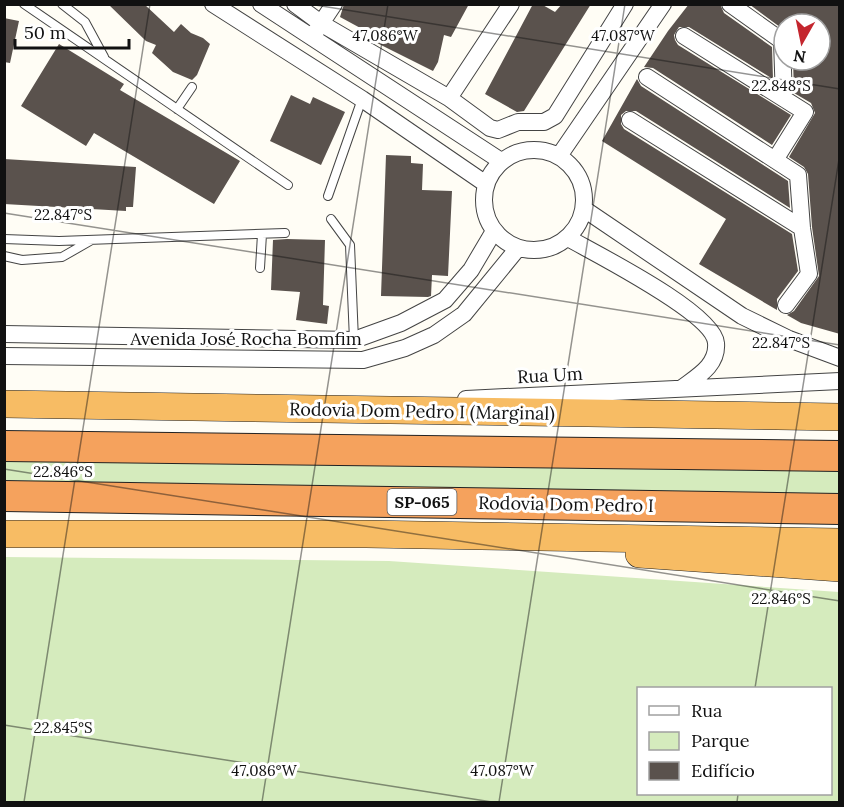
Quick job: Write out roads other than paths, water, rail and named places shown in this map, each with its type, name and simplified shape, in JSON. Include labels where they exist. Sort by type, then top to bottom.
[{"type":"highway","name":"Rodovia Dom Pedro I (Marginal)","points":[[4,404],[840,417]]},
{"type":"highway","points":[[4,446],[840,456]]},
{"type":"highway","name":"Rodovia Dom Pedro I","points":[[4,496],[840,509]]},
{"type":"highway","name":"SP-065","points":[[4,534],[366,534],[840,542]]},
{"type":"highway","points":[[366,534],[840,568]]},
{"type":"street","points":[[213,4],[362,99],[486,184]]},
{"type":"street","points":[[261,4],[293,24],[317,30],[449,98],[490,128],[498,130],[518,122],[544,122],[555,116],[625,4]]},
{"type":"street","points":[[317,30],[334,4]]},
{"type":"street","points":[[449,98],[511,4]]},
{"type":"street","points":[[559,156],[663,4]]},
{"type":"street","points":[[730,4],[782,41],[784,99]]},
{"type":"street","points":[[293,24],[302,6]]},
{"type":"street","points":[[302,6],[317,30],[501,161]]},
{"type":"street","points":[[684,36],[805,112],[775,160]]},
{"type":"street","points":[[646,77],[798,175],[802,228],[809,274],[786,305]]},
{"type":"street","points":[[630,120],[802,228]]},
{"type":"street","points":[[530,150],[545,151],[559,156],[572,166],[585,194],[584,209],[578,225],[568,238],[553,247],[536,251],[518,248],[505,241],[494,231],[486,216],[483,200],[486,184],[492,171],[501,161],[514,153],[530,150]]},
{"type":"street","points":[[584,209],[742,316],[789,339],[840,358]]},
{"type":"street","name":"Avenida José Rocha Bomfim","points":[[4,334],[354,340],[401,323],[445,300],[471,270],[494,231]]},
{"type":"street","points":[[568,238],[662,292],[708,325],[716,342],[714,361],[704,372],[681,388]]},
{"type":"street","name":"Avenida José Rocha Bomfim","points":[[4,356],[363,360],[405,348],[434,335],[464,314],[518,248]]},
{"type":"street","name":"Rua Um","points":[[263,409],[840,381]]},
{"type":"lane","points":[[24,4],[288,185]]},
{"type":"lane","points":[[62,4],[85,22],[106,60]]},
{"type":"lane","points":[[177,109],[192,87]]},
{"type":"lane","points":[[328,196],[362,99]]},
{"type":"lane","points":[[331,219],[350,245],[354,340]]},
{"type":"lane","points":[[4,239],[93,240],[285,233]]},
{"type":"lane","points":[[260,268],[262,234]]},
{"type":"lane","points":[[4,256],[22,260],[62,256],[93,240]]}]
